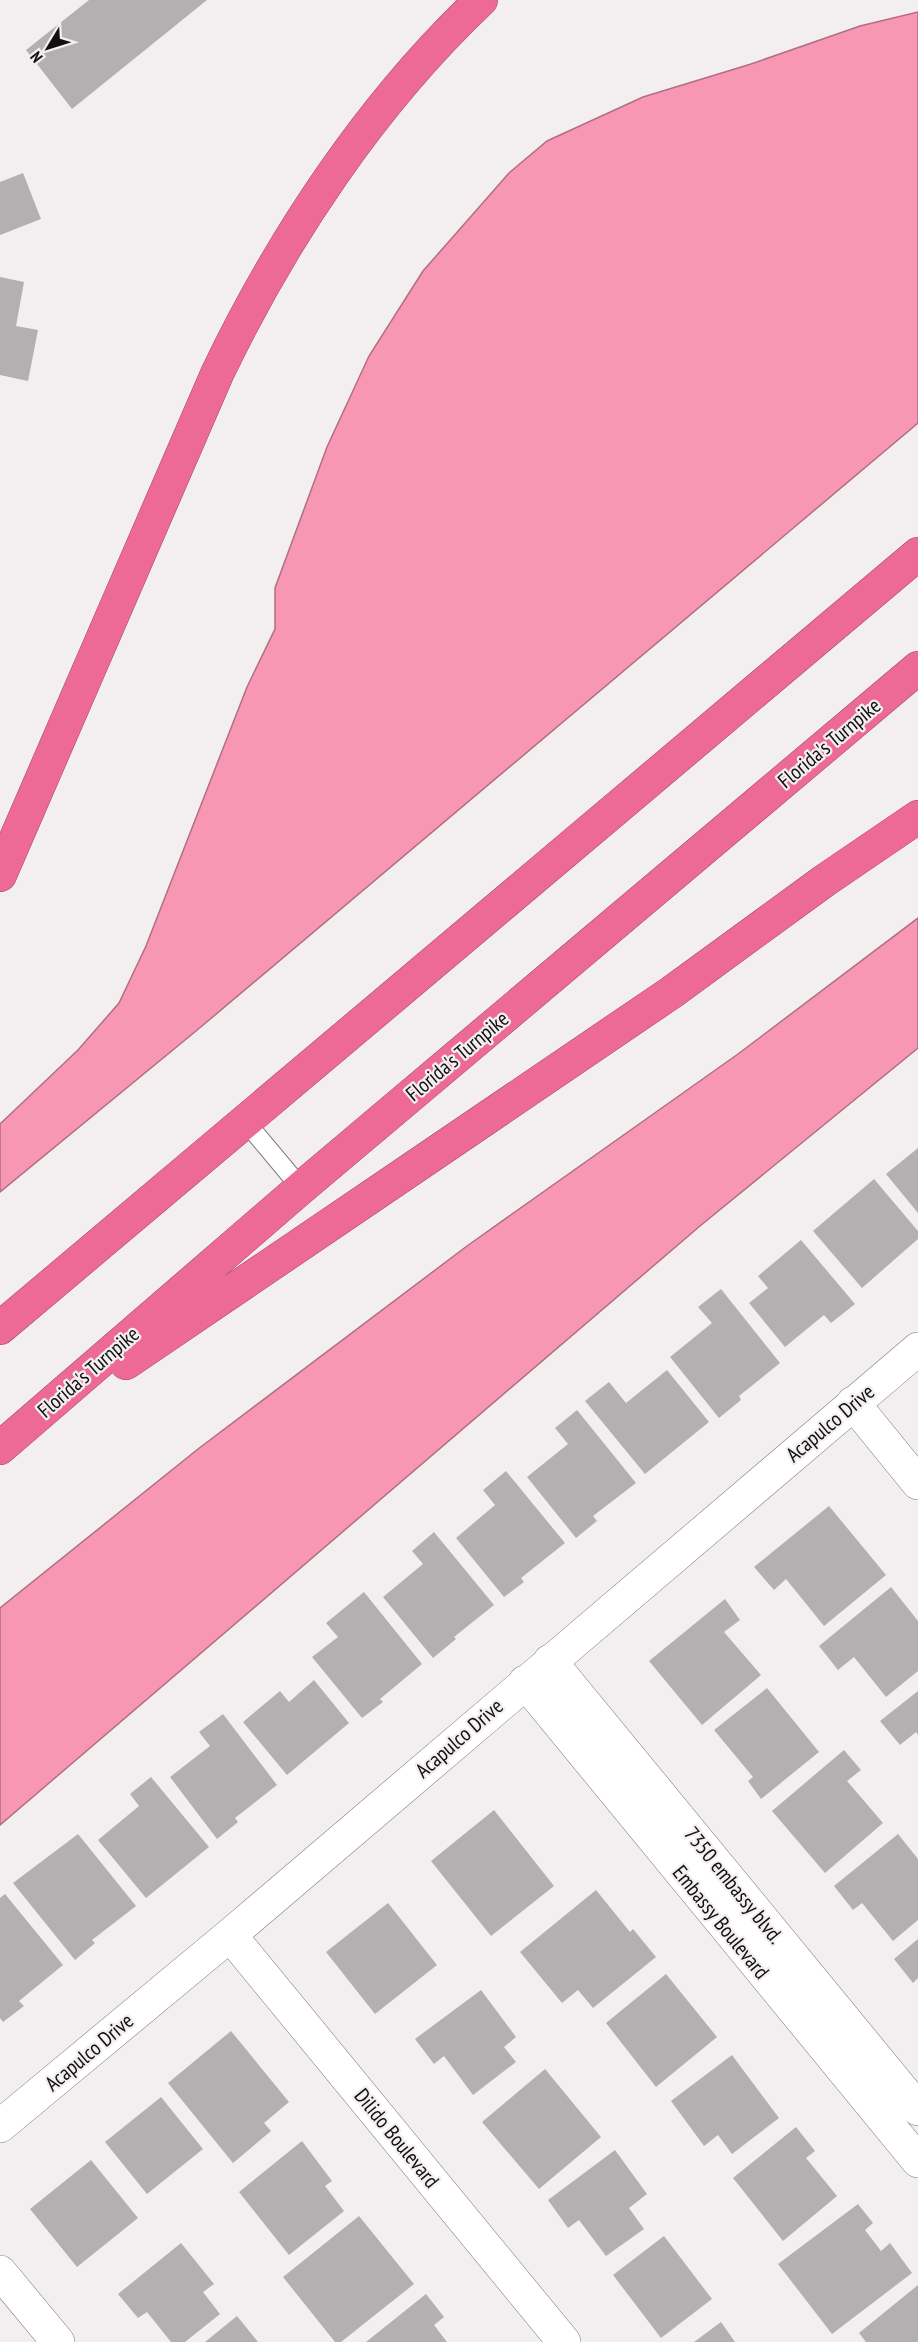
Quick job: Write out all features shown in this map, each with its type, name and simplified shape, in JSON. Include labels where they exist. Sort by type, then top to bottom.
[{"type":"highway","points":[[0,875],[242,321],[277,260],[362,135],[422,62],[481,0]]},
{"type":"highway","points":[[0,1328],[918,554]]},
{"type":"highway","name":"Florida's Turnpike","points":[[0,1448],[301,1188],[918,668]]},
{"type":"highway","points":[[0,1448],[672,992],[824,880],[918,817]]},
{"type":"street","name":"Acapulco Drive","points":[[0,2126],[230,1935],[918,1349]]},
{"type":"street","points":[[853,1403],[918,1483]]},
{"type":"street","name":"7350 embassy blvd.","points":[[550,1661],[918,2109]]},
{"type":"street","name":"Embassy Boulevard","points":[[525,1682],[918,2161]]},
{"type":"street","name":"Dilido Boulevard","points":[[230,1935],[564,2342]]},
{"type":"street","points":[[0,2271],[58,2342]]},
{"type":"lane","points":[[245,1121],[301,1188]]},
{"type":"shaded area","points":[[918,12],[918,423],[196,1031],[0,1192],[0,1124],[78,1050],[119,1003],[146,946],[247,687],[275,629],[275,588],[327,447],[369,356],[423,271],[509,173],[547,141],[643,97],[751,64],[860,26]]},
{"type":"shaded area","points":[[918,918],[918,1048],[700,1226],[0,1825],[0,1608],[198,1449],[467,1246],[738,1054]]},
{"type":"building","points":[[89,0],[207,0],[72,109],[26,50]]},
{"type":"building","points":[[23,173],[41,219],[0,235],[0,182]]},
{"type":"building","points":[[0,277],[24,282],[16,326],[38,330],[28,381],[0,375]]},
{"type":"building","points":[[918,1148],[918,1213],[886,1174]]},
{"type":"building","points":[[874,1179],[918,1231],[918,1239],[862,1288],[813,1231]]},
{"type":"building","points":[[801,1240],[855,1304],[831,1323],[824,1315],[785,1347],[749,1303],[768,1288],[758,1276]]},
{"type":"building","points":[[721,1289],[780,1363],[739,1396],[741,1400],[719,1418],[670,1357],[712,1323],[698,1307]]},
{"type":"building","points":[[667,1370],[709,1422],[645,1474],[585,1401],[609,1382],[626,1403]]},
{"type":"building","points":[[577,1410],[636,1483],[593,1516],[597,1521],[576,1538],[527,1477],[568,1444],[555,1428]]},
{"type":"building","points":[[506,1471],[565,1543],[521,1578],[524,1582],[504,1597],[456,1538],[495,1505],[483,1490]]},
{"type":"building","points":[[829,1506],[886,1575],[824,1626],[786,1579],[774,1590],[754,1567]]},
{"type":"building","points":[[434,1532],[494,1605],[454,1637],[456,1639],[433,1658],[383,1597],[423,1564],[412,1551]]},
{"type":"building","points":[[891,1587],[918,1621],[918,1671],[886,1697],[854,1657],[838,1670],[819,1646]]},
{"type":"building","points":[[364,1592],[422,1664],[380,1699],[383,1702],[362,1718],[312,1657],[338,1637],[326,1623]]},
{"type":"building","points":[[725,1599],[740,1620],[724,1632],[761,1675],[702,1725],[649,1661]]},
{"type":"building","points":[[314,1680],[349,1723],[287,1775],[243,1722],[280,1691],[289,1702]]},
{"type":"building","points":[[767,1688],[819,1752],[761,1799],[748,1781],[753,1777],[714,1730]]},
{"type":"building","points":[[918,1691],[918,1735],[916,1732],[900,1745],[880,1721]]},
{"type":"building","points":[[223,1714],[277,1785],[235,1818],[238,1822],[217,1839],[170,1777],[210,1746],[199,1732]]},
{"type":"building","points":[[844,1750],[861,1770],[847,1781],[883,1823],[825,1873],[772,1811]]},
{"type":"building","points":[[151,1777],[209,1847],[146,1898],[98,1840],[139,1806],[130,1794]]},
{"type":"building","points":[[494,1810],[554,1886],[491,1936],[431,1861]]},
{"type":"building","points":[[78,1834],[136,1906],[92,1940],[95,1943],[75,1960],[13,1883]]},
{"type":"building","points":[[898,1834],[918,1859],[918,1920],[893,1941],[862,1903],[853,1910],[834,1886]]},
{"type":"building","points":[[596,1890],[630,1932],[633,1929],[656,1957],[593,2008],[578,1990],[562,2003],[520,1952]]},
{"type":"building","points":[[5,1894],[63,1965],[19,2001],[24,2006],[3,2022],[0,2018],[0,1898]]},
{"type":"building","points":[[388,1903],[437,1965],[375,2014],[326,1952]]},
{"type":"building","points":[[918,1939],[918,1978],[913,1983],[894,1959]]},
{"type":"building","points":[[666,1974],[717,2037],[656,2087],[606,2023]]},
{"type":"building","points":[[481,1990],[516,2037],[504,2047],[516,2062],[473,2095],[444,2056],[434,2064],[415,2039]]},
{"type":"building","points":[[231,2031],[289,2102],[264,2123],[271,2131],[233,2163],[168,2083]]},
{"type":"building","points":[[732,2055],[779,2118],[732,2154],[718,2135],[704,2146],[671,2101]]},
{"type":"building","points":[[545,2069],[601,2137],[539,2189],[482,2122]]},
{"type":"building","points":[[161,2097],[203,2149],[147,2194],[105,2142]]},
{"type":"building","points":[[796,2127],[815,2151],[806,2158],[837,2196],[783,2241],[733,2178]]},
{"type":"building","points":[[302,2141],[332,2181],[325,2186],[344,2211],[289,2255],[239,2192]]},
{"type":"building","points":[[615,2150],[647,2194],[629,2208],[644,2229],[606,2256],[579,2220],[568,2228],[548,2200]]},
{"type":"building","points":[[91,2160],[138,2218],[77,2267],[30,2209]]},
{"type":"building","points":[[858,2204],[873,2223],[865,2230],[881,2251],[890,2243],[912,2273],[832,2334],[778,2264]]},
{"type":"building","points":[[359,2216],[414,2284],[341,2342],[335,2342],[283,2277]]},
{"type":"building","points":[[664,2236],[712,2299],[661,2338],[613,2275]]},
{"type":"building","points":[[181,2243],[214,2284],[203,2292],[220,2314],[185,2342],[171,2342],[147,2312],[138,2318],[118,2294]]},
{"type":"building","points":[[918,2285],[918,2342],[866,2342],[859,2333]]},
{"type":"building","points":[[426,2294],[444,2317],[434,2325],[447,2342],[366,2342]]},
{"type":"building","points":[[237,2316],[258,2342],[205,2342]]},
{"type":"building","points":[[721,2322],[735,2342],[694,2342]]}]
